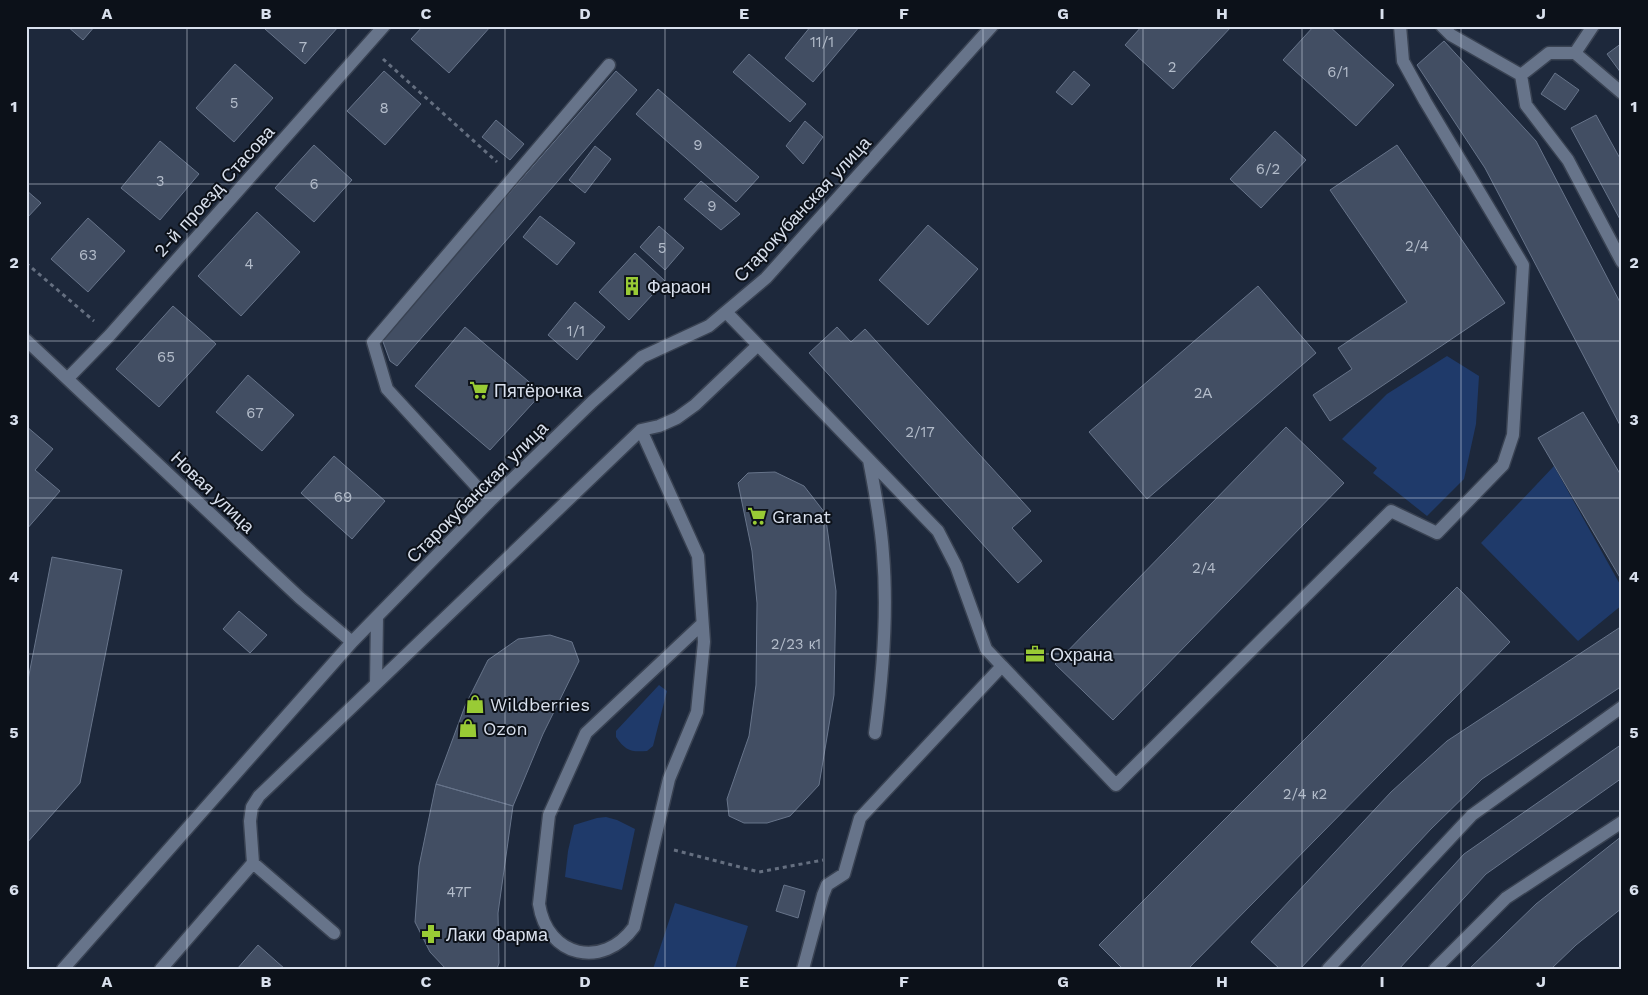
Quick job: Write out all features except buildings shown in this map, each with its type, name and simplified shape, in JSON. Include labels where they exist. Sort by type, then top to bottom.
[{"type":"street","name":"2-й проезд Стасова","points":[[68,378],[110,335],[384,26]]},
{"type":"street","name":"Старокубанская улица","points":[[377,617],[490,501],[592,402],[642,357],[708,326],[766,278],[992,26]]},
{"type":"street","points":[[726,312],[938,531],[956,566],[986,649],[1116,784],[1391,511],[1437,533],[1503,465],[1513,435],[1523,265],[1403,61],[1400,26]]},
{"type":"street","points":[[1442,26],[1451,35],[1521,75]]},
{"type":"street","points":[[1575,52],[1593,26]]},
{"type":"street","points":[[1521,75],[1549,53],[1575,52],[1622,94]]},
{"type":"street","points":[[490,501],[387,389],[373,342],[610,65]]},
{"type":"street","points":[[1521,75],[1526,105],[1568,160],[1622,262]]},
{"type":"street","name":"Новая улица","points":[[26,340],[300,598],[352,642]]},
{"type":"street","points":[[161,969],[253,863],[250,821],[252,807],[259,796],[641,430],[677,418],[758,345]]},
{"type":"street","points":[[641,430],[698,556],[704,642],[697,712],[669,779],[634,927],[616,946],[604,951],[591,953],[572,950],[555,940],[546,929],[541,917],[539,904],[549,815],[586,733],[702,624]]},
{"type":"street","points":[[870,460],[878,507],[885,601],[884,646],[875,733]]},
{"type":"street","points":[[376,684],[377,617]]},
{"type":"street","points":[[63,969],[352,642],[377,617]]},
{"type":"street","points":[[803,969],[825,890],[827,885],[844,874],[860,818],[1002,666]]},
{"type":"street","points":[[1328,969],[1472,815],[1622,707]]},
{"type":"street","points":[[1435,969],[1506,898],[1622,822]]},
{"type":"street","points":[[253,863],[334,933]]},
{"type":"path","points":[[368,45],[513,178]]},
{"type":"path","points":[[26,264],[110,335]]},
{"type":"path","points":[[654,844],[759,872],[850,854]]},
{"type":"shaded area","points":[[1447,356],[1479,376],[1476,424],[1464,479],[1427,516],[1373,473],[1377,468],[1342,439],[1387,394]]},
{"type":"shaded area","points":[[1554,466],[1622,588],[1622,605],[1578,641],[1481,543]]},
{"type":"shaded area","points":[[659,685],[667,691],[653,746],[647,751],[629,750],[616,737],[616,731]]},
{"type":"shaded area","points":[[606,817],[635,829],[622,890],[565,877],[574,825]]},
{"type":"shaded area","points":[[675,903],[748,926],[735,969],[653,969]]},
{"type":"place","name":"Фараон","points":[[632,286]]},
{"type":"place","name":"Пятёрочка","points":[[479,390]]},
{"type":"place","name":"Granat","points":[[757,516]]},
{"type":"place","name":"Охрана","points":[[1035,654]]},
{"type":"place","name":"Wildberries","points":[[475,704]]},
{"type":"place","name":"Ozon","points":[[468,728]]},
{"type":"place","name":"Лаки Фарма","points":[[431,934]]}]
